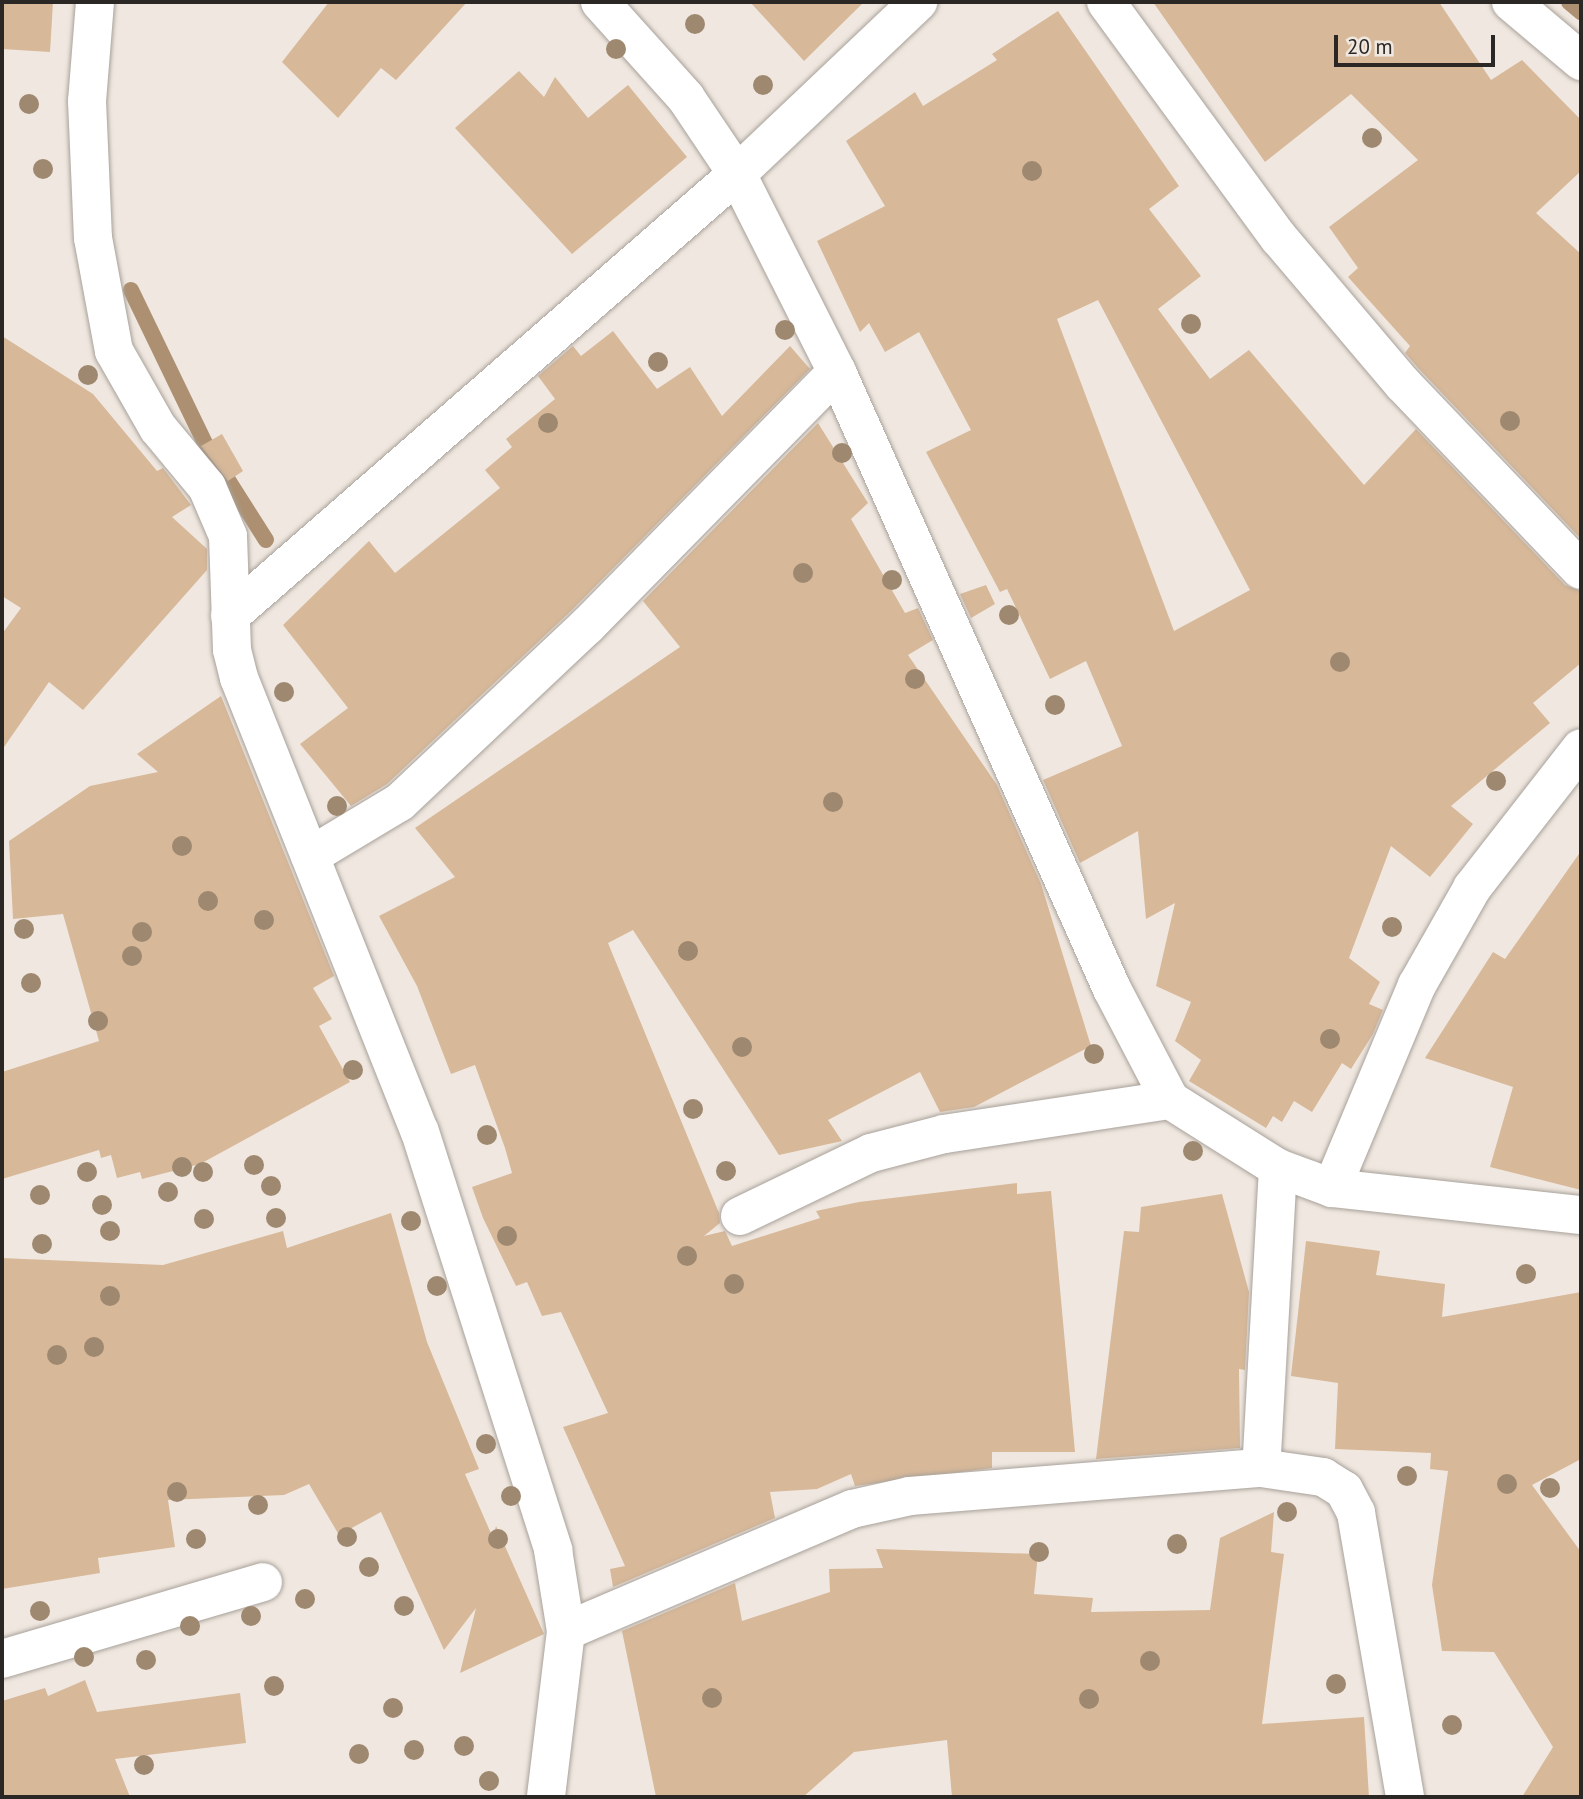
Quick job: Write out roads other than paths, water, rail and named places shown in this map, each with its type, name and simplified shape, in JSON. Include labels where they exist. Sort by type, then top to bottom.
[{"type":"street","points":[[95,2],[88,101],[93,238],[114,351],[158,428],[213,499],[228,536],[230,616],[239,678],[420,1132],[553,1550],[566,1630],[547,1797]]},
{"type":"street","points":[[600,2],[686,98],[737,174],[837,372],[1112,989],[1170,1100],[1278,1168],[1332,1188],[1581,1215]]},
{"type":"street","points":[[230,616],[737,174],[918,2]]},
{"type":"street","points":[[1106,2],[1279,238],[1403,384],[1581,570]]},
{"type":"street","points":[[1511,2],[1581,61]]},
{"type":"street","points":[[310,856],[400,802],[587,625],[837,372]]},
{"type":"street","points":[[1332,1188],[1417,985],[1472,888],[1581,748]]},
{"type":"street","points":[[740,1216],[871,1153],[944,1134],[1170,1100]]},
{"type":"street","points":[[1261,1468],[1278,1168]]},
{"type":"street","points":[[566,1630],[852,1509],[910,1496],[1261,1468],[1323,1477],[1345,1490],[1356,1513],[1405,1797]]},
{"type":"street","points":[[2,1659],[263,1582]]},
{"type":"waterway","points":[[1569,2],[1581,12]]},
{"type":"waterway","points":[[131,290],[207,447],[266,540]]}]
